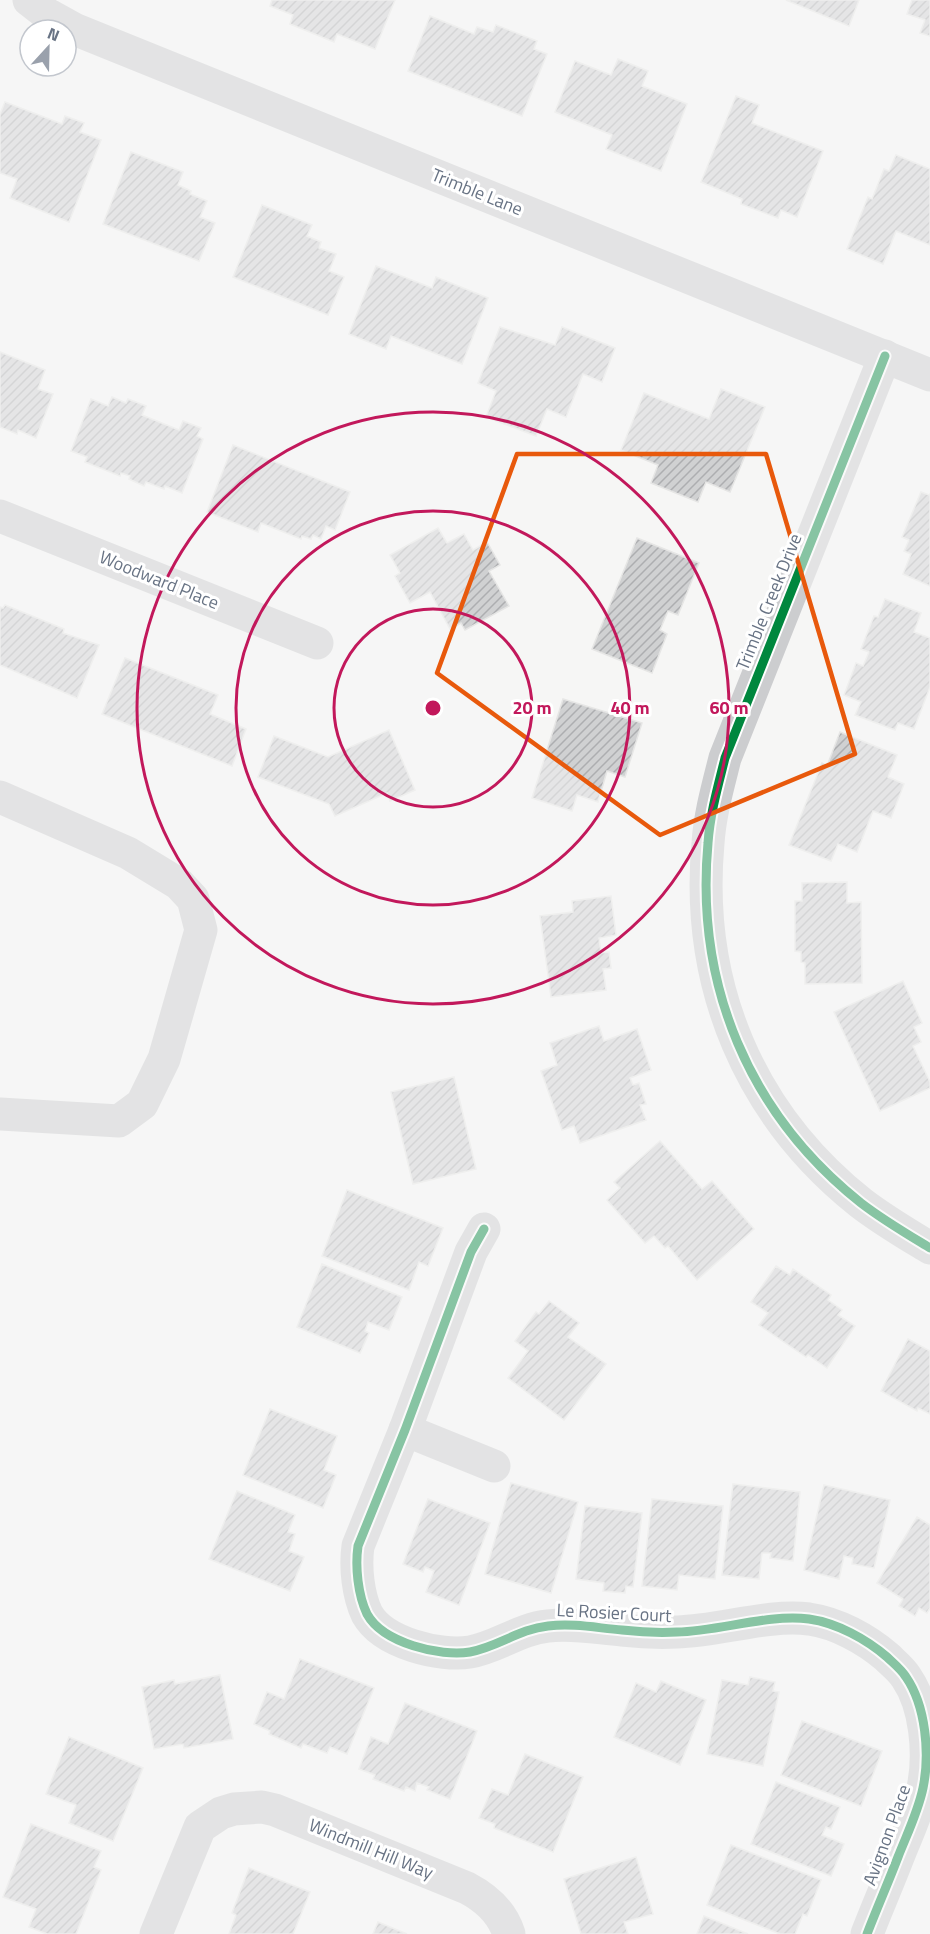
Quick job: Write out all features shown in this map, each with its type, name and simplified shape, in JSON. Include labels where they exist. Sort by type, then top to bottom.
[{"type":"street","name":"Trimble Lane","points":[[29,0],[47,14],[74,29],[930,375]]},
{"type":"street","name":"Trimble Creek Drive","points":[[885,356],[725,758],[714,799],[708,841],[707,917],[714,970],[725,1012],[741,1053],[781,1118],[803,1148],[832,1178],[862,1204],[930,1248]]},
{"type":"street","name":"Woodward Place","points":[[0,516],[317,644]]},
{"type":"street","points":[[0,797],[128,853],[179,884],[193,899],[201,930],[164,1059],[142,1104],[120,1121],[0,1114]]},
{"type":"street","name":"Le Rosier Court","points":[[484,1229],[471,1252],[405,1430],[363,1533],[356,1559],[359,1587],[367,1614],[374,1622],[391,1636],[431,1651],[457,1653],[484,1649],[513,1635],[546,1626],[581,1625],[621,1630],[677,1632],[705,1631],[777,1620],[808,1619],[832,1625],[918,1670]]},
{"type":"street","points":[[405,1430],[494,1466]]},
{"type":"street","name":"Avignon Place","points":[[867,1934],[917,1809],[923,1787],[927,1765],[927,1742],[916,1698],[918,1670]]},
{"type":"street","name":"Windmill Hill Way","points":[[156,1934],[200,1827],[221,1813],[248,1807],[275,1810],[467,1888],[490,1903],[508,1930]]},
{"type":"highlighted area","points":[[517,454],[766,454],[855,754],[660,835],[437,673]]},
{"type":"building","points":[[272,0],[395,0],[375,49],[337,34],[334,42],[290,24],[293,15],[270,6]]},
{"type":"building","points":[[786,0],[859,0],[849,26]]},
{"type":"building","points":[[912,0],[930,0],[930,36],[920,33],[925,20],[907,14]]},
{"type":"building","points":[[430,16],[474,34],[477,27],[493,32],[496,25],[537,41],[534,49],[547,54],[522,116],[408,71]]},
{"type":"building","points":[[618,59],[648,71],[642,86],[687,104],[661,171],[606,149],[612,135],[555,112],[575,61],[611,75]]},
{"type":"building","points":[[736,96],[759,105],[752,123],[823,151],[797,217],[781,210],[778,218],[741,204],[742,199],[701,182]]},
{"type":"building","points":[[5,102],[62,124],[65,116],[84,123],[80,132],[101,140],[69,222],[10,198],[17,179],[0,173],[0,114]]},
{"type":"building","points":[[131,152],[183,172],[178,185],[191,191],[190,194],[207,201],[200,217],[215,223],[199,261],[103,224]]},
{"type":"building","points":[[896,155],[930,169],[930,245],[896,231],[883,264],[847,249],[868,197],[872,199],[884,169],[889,171]]},
{"type":"building","points":[[262,205],[312,225],[307,236],[321,242],[319,248],[336,254],[329,271],[344,277],[328,315],[233,277]]},
{"type":"building","points":[[376,266],[432,288],[436,277],[488,298],[462,364],[391,336],[386,349],[349,334]]},
{"type":"building","points":[[500,327],[555,345],[562,327],[615,348],[602,382],[583,374],[566,417],[547,409],[536,436],[486,417],[496,391],[478,383]]},
{"type":"building","points":[[0,352],[45,370],[38,389],[53,394],[36,438],[18,430],[17,434],[0,427]]},
{"type":"building","points":[[721,389],[765,407],[730,492],[706,482],[698,502],[651,483],[658,465],[621,450],[644,393],[709,419]]},
{"type":"building","points":[[112,397],[126,403],[128,399],[146,406],[142,415],[179,430],[183,421],[201,428],[197,436],[203,439],[182,493],[146,482],[144,486],[129,479],[130,476],[121,473],[120,476],[85,462],[87,457],[71,451],[91,399],[108,406]]},
{"type":"building","points":[[233,445],[350,492],[335,530],[326,526],[321,539],[313,535],[311,539],[302,536],[301,539],[261,523],[258,532],[207,512]]},
{"type":"building","points":[[921,492],[930,494],[930,586],[903,574],[911,554],[904,551],[909,540],[902,537]]},
{"type":"building","points":[[438,528],[447,543],[464,534],[473,550],[487,542],[500,565],[489,571],[509,606],[465,630],[461,623],[450,629],[430,592],[410,603],[395,576],[400,573],[390,555]]},
{"type":"building","points":[[637,538],[699,563],[678,615],[668,611],[660,630],[667,634],[652,673],[592,649]]},
{"type":"building","points":[[885,599],[921,613],[914,632],[930,638],[930,687],[914,729],[898,723],[895,730],[855,715],[861,702],[844,695],[856,663],[863,666],[869,652],[861,649],[874,616],[878,617]]},
{"type":"building","points":[[5,605],[64,629],[63,633],[99,645],[77,698],[0,665],[0,607],[3,608]]},
{"type":"building","points":[[125,658],[218,695],[210,714],[246,729],[232,766],[102,714]]},
{"type":"building","points":[[563,699],[642,723],[625,777],[607,771],[598,802],[577,795],[572,811],[532,798]]},
{"type":"building","points":[[389,730],[415,790],[390,801],[387,793],[335,816],[329,804],[258,777],[274,736],[328,757]]},
{"type":"building","points":[[840,732],[897,755],[888,777],[904,784],[891,818],[873,811],[857,852],[838,844],[831,861],[789,845],[822,763],[827,766]]},
{"type":"building","points":[[847,882],[847,903],[861,902],[862,983],[805,984],[805,963],[801,962],[801,952],[795,951],[795,901],[802,901],[802,883]]},
{"type":"building","points":[[611,896],[616,935],[599,938],[601,953],[609,952],[611,968],[603,969],[606,990],[551,997],[540,916],[573,912],[572,901]]},
{"type":"building","points":[[903,981],[922,1023],[914,1027],[921,1042],[913,1046],[930,1082],[930,1088],[880,1111],[834,1012]]},
{"type":"building","points":[[599,1026],[604,1041],[637,1029],[651,1070],[630,1078],[633,1085],[639,1083],[646,1104],[640,1105],[646,1120],[580,1143],[574,1126],[562,1130],[541,1071],[557,1065],[550,1043]]},
{"type":"building","points":[[454,1077],[476,1169],[413,1184],[391,1092]]},
{"type":"building","points":[[660,1141],[702,1189],[712,1181],[754,1229],[697,1280],[668,1246],[665,1248],[654,1236],[645,1243],[607,1200],[620,1188],[614,1182]]},
{"type":"building","points":[[347,1190],[443,1228],[428,1266],[419,1262],[409,1290],[322,1256]]},
{"type":"building","points":[[322,1264],[402,1297],[389,1330],[368,1322],[365,1331],[369,1333],[360,1353],[297,1327]]},
{"type":"building","points":[[776,1266],[790,1275],[793,1269],[831,1295],[828,1300],[842,1310],[838,1315],[855,1326],[827,1368],[808,1355],[806,1357],[759,1325],[768,1313],[751,1302]]},
{"type":"building","points":[[549,1301],[579,1323],[568,1337],[606,1364],[564,1420],[508,1378],[528,1351],[515,1341],[536,1312],[539,1314]]},
{"type":"building","points":[[908,1339],[930,1351],[930,1414],[918,1408],[917,1411],[881,1391]]},
{"type":"building","points":[[270,1409],[337,1436],[324,1470],[336,1475],[323,1508],[243,1475]]},
{"type":"building","points":[[511,1483],[578,1502],[551,1593],[485,1574]]},
{"type":"building","points":[[733,1484],[800,1492],[793,1561],[770,1558],[771,1553],[762,1553],[759,1579],[722,1575]]},
{"type":"building","points":[[824,1485],[890,1500],[874,1568],[852,1564],[853,1558],[844,1556],[839,1579],[804,1570]]},
{"type":"building","points":[[237,1491],[295,1515],[288,1532],[295,1534],[289,1551],[304,1557],[290,1591],[209,1559]]},
{"type":"building","points":[[428,1499],[490,1523],[459,1605],[426,1592],[434,1571],[425,1567],[423,1572],[403,1564]]},
{"type":"building","points":[[652,1499],[723,1506],[715,1579],[679,1575],[677,1590],[642,1586]]},
{"type":"building","points":[[585,1506],[642,1513],[633,1587],[626,1586],[625,1593],[603,1591],[604,1583],[576,1579]]},
{"type":"building","points":[[917,1517],[930,1525],[930,1608],[927,1613],[919,1608],[915,1616],[899,1606],[903,1599],[877,1583]]},
{"type":"building","points":[[300,1659],[374,1688],[347,1754],[330,1747],[327,1753],[303,1744],[301,1748],[269,1734],[270,1731],[254,1724],[267,1692],[284,1699]]},
{"type":"building","points":[[220,1675],[233,1739],[184,1748],[183,1744],[154,1749],[142,1687],[174,1680],[175,1684]]},
{"type":"building","points":[[750,1677],[775,1682],[773,1691],[779,1692],[763,1766],[707,1754],[722,1680],[748,1685]]},
{"type":"building","points":[[661,1681],[706,1700],[680,1765],[614,1737],[636,1683],[656,1692]]},
{"type":"building","points":[[405,1703],[477,1731],[450,1799],[427,1790],[429,1787],[417,1783],[415,1791],[406,1787],[404,1791],[373,1779],[375,1775],[359,1769],[371,1737],[388,1744]]},
{"type":"building","points":[[802,1721],[882,1751],[861,1806],[781,1775]]},
{"type":"building","points":[[69,1737],[143,1768],[113,1841],[69,1823],[76,1805],[46,1794]]},
{"type":"building","points":[[525,1754],[583,1777],[553,1852],[494,1828],[495,1824],[479,1818],[492,1789],[508,1795]]},
{"type":"building","points":[[776,1782],[840,1807],[831,1829],[826,1827],[822,1835],[844,1844],[831,1876],[751,1844]]},
{"type":"building","points":[[31,1824],[101,1851],[94,1867],[101,1870],[76,1934],[47,1934],[29,1927],[36,1909],[3,1897]]},
{"type":"building","points":[[731,1845],[821,1880],[807,1916],[803,1914],[795,1934],[780,1934],[707,1905]]},
{"type":"building","points":[[636,1857],[653,1914],[624,1922],[628,1934],[581,1934],[564,1879]]},
{"type":"building","points":[[249,1868],[310,1892],[293,1934],[229,1934],[236,1915],[232,1913]]},
{"type":"building","points":[[704,1916],[748,1934],[697,1934]]},
{"type":"building","points":[[378,1922],[407,1934],[373,1934]]},
{"type":"cycle path","points":[[885,356],[725,758],[709,832],[706,896],[711,947],[721,996],[738,1043],[760,1087],[788,1129],[822,1168],[869,1209],[930,1248]]},
{"type":"cycle path","points":[[484,1229],[471,1252],[405,1430],[358,1546],[358,1581],[367,1614],[386,1633],[399,1640],[428,1650],[458,1653],[480,1650],[528,1631],[548,1626],[576,1625],[670,1632],[793,1618],[830,1624],[870,1644],[899,1669],[913,1689],[925,1731],[926,1760],[923,1788],[918,1806],[867,1934]]}]
